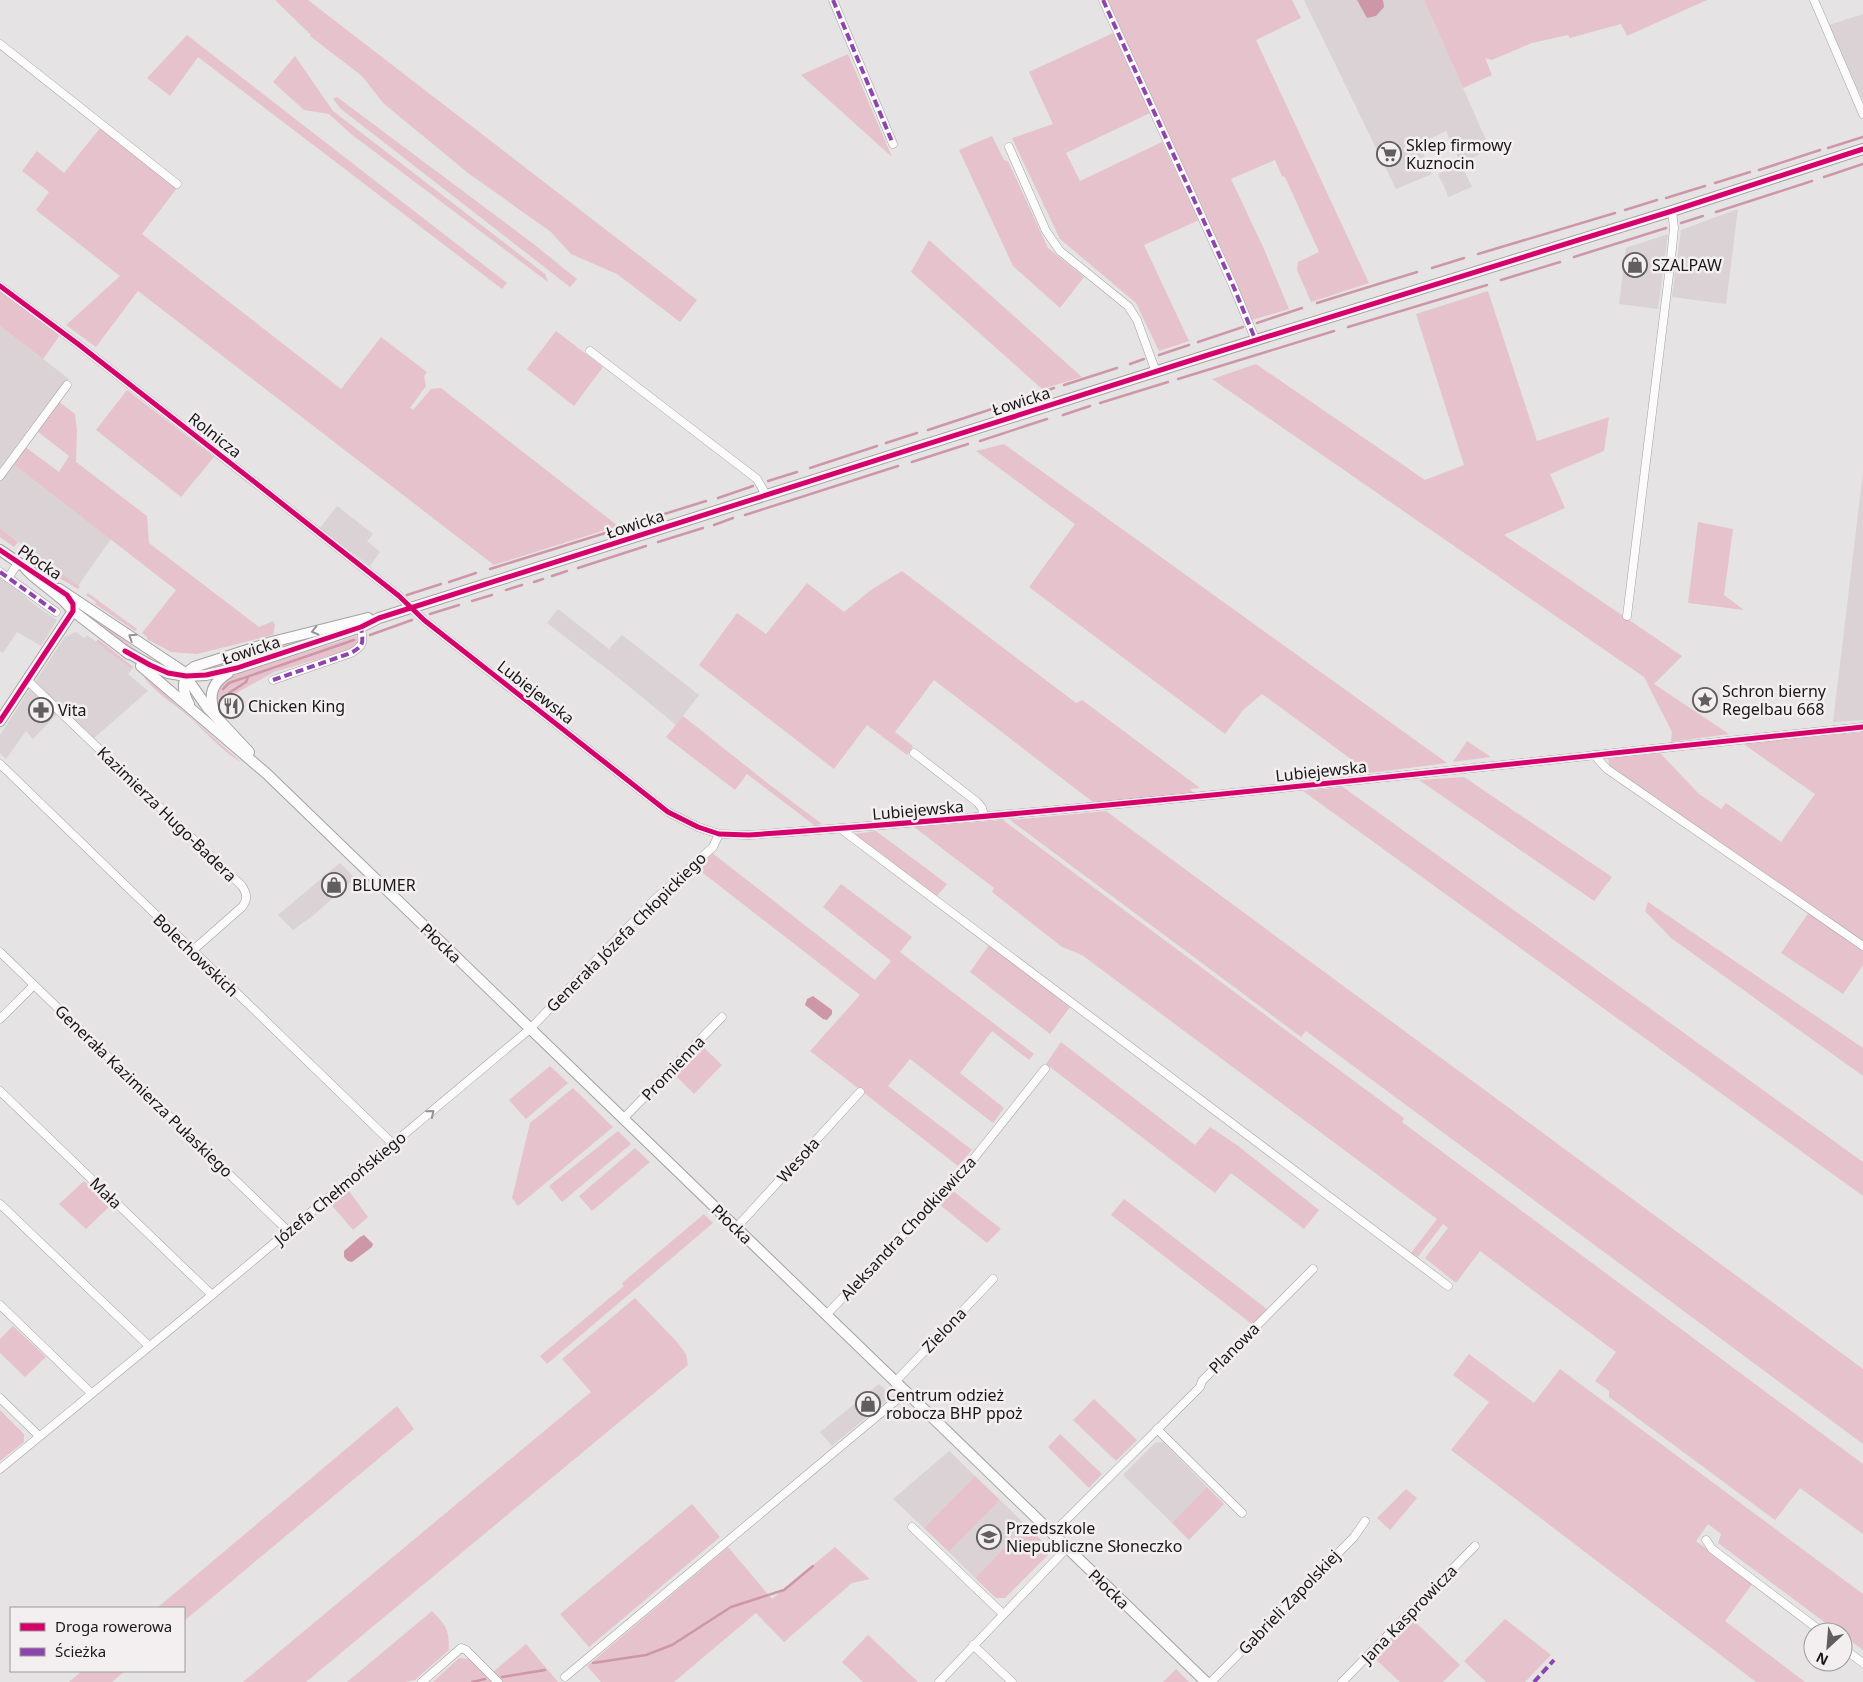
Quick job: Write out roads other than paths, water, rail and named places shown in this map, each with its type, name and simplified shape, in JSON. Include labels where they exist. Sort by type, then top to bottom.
[{"type":"street","points":[[833,0],[893,144]]},
{"type":"street","points":[[1103,0],[1232,283],[1256,341]]},
{"type":"street","points":[[1814,0],[1863,114]]},
{"type":"street","points":[[0,44],[177,184]]},
{"type":"street","points":[[1009,148],[1046,232],[1060,251],[1128,306],[1137,320],[1156,372]]},
{"type":"street","name":"Łowicka","points":[[125,651],[156,668],[186,676],[217,674],[361,627],[379,618],[1156,372],[1672,212],[1863,149]]},
{"type":"street","points":[[1627,616],[1672,250],[1674,228],[1672,212]]},
{"type":"street","name":"Rolnicza","points":[[0,286],[188,430],[391,590],[411,608]]},
{"type":"street","points":[[590,352],[757,479],[766,495]]},
{"type":"street","points":[[0,476],[67,385]]},
{"type":"street","name":"Płocka","points":[[0,550],[167,660],[186,676],[207,707],[249,752],[258,766]]},
{"type":"street","points":[[8,578],[22,566]]},
{"type":"street","name":"Płocka","points":[[22,566],[74,611],[125,651],[258,766],[1206,1682]]},
{"type":"street","points":[[0,572],[56,612]]},
{"type":"street","points":[[31,594],[39,582]]},
{"type":"street","points":[[0,721],[74,611],[73,604],[67,595]]},
{"type":"street","name":"Lubiejewska","points":[[411,608],[668,812],[698,827],[719,834],[748,835],[841,829],[984,816],[1501,766],[1594,754],[1863,727]]},
{"type":"street","points":[[74,611],[87,611],[98,615]]},
{"type":"street","name":"Łowicka","points":[[186,676],[189,670],[194,667],[213,660],[336,626],[370,618],[379,618]]},
{"type":"street","points":[[272,680],[351,653],[361,646],[363,642],[361,627]]},
{"type":"street","name":"Łowicka","points":[[167,660],[186,664],[213,660]]},
{"type":"street","name":"Łowicka","points":[[216,716],[211,700],[212,690],[223,676],[237,668]]},
{"type":"street","points":[[186,676],[184,695],[194,712]]},
{"type":"street","name":"Kazimierza Hugo-Badera","points":[[27,680],[242,886],[246,893],[246,902],[192,951]]},
{"type":"street","points":[[914,753],[978,802],[984,816]]},
{"type":"street","points":[[1594,754],[1607,769],[1863,946]]},
{"type":"street","name":"Bolechowskich","points":[[0,764],[394,1144]]},
{"type":"street","points":[[841,829],[1448,1286]]},
{"type":"street","name":"Generała Józefa Chłopickiego","points":[[530,1029],[653,901],[713,846],[719,834]]},
{"type":"street","name":"Generała Kazimierza Pułaskiego","points":[[0,952],[288,1231]]},
{"type":"street","points":[[0,1020],[34,985]]},
{"type":"street","name":"Promienna","points":[[623,1119],[722,1017]]},
{"type":"street","name":"Józefa Chełmońskiego","points":[[0,1469],[394,1144],[530,1029]]},
{"type":"street","name":"Aleksandra Chodkiewicza","points":[[826,1315],[959,1177],[1045,1069]]},
{"type":"street","name":"Mała","points":[[0,1091],[212,1295]]},
{"type":"street","name":"Wesoła","points":[[736,1228],[860,1092]]},
{"type":"street","points":[[0,1204],[149,1346]]},
{"type":"street","name":"Planowa","points":[[1052,1534],[1200,1387],[1202,1381],[1313,1269]]},
{"type":"street","name":"Zielona","points":[[894,1382],[993,1279]]},
{"type":"street","points":[[0,1305],[91,1393]]},
{"type":"street","points":[[565,1677],[906,1392]]},
{"type":"street","points":[[0,1398],[39,1436]]},
{"type":"street","points":[[1157,1428],[1242,1513]]},
{"type":"street","name":"Gabrieli Zapolskiej","points":[[1211,1682],[1354,1537],[1366,1521]]},
{"type":"street","points":[[912,1527],[1003,1614]]},
{"type":"street","points":[[1706,1540],[1712,1549],[1809,1622]]},
{"type":"street","name":"Jana Kasprowicza","points":[[1342,1682],[1475,1546]]},
{"type":"street","points":[[939,1682],[1067,1548]]},
{"type":"street","points":[[974,1645],[1012,1682]]},
{"type":"street","points":[[422,1682],[461,1648],[466,1650],[498,1682]]},
{"type":"waterway","points":[[1828,148],[1863,137]]},
{"type":"waterway","points":[[1759,170],[1820,150]]},
{"type":"waterway","points":[[1824,177],[1863,164]]},
{"type":"waterway","points":[[1715,183],[1750,172]]},
{"type":"waterway","points":[[1716,212],[1812,181]]},
{"type":"waterway","points":[[1666,198],[1705,186]]},
{"type":"waterway","points":[[1625,210],[1657,200]]},
{"type":"waterway","points":[[1478,254],[1615,213]]},
{"type":"waterway","points":[[1681,223],[1703,216]]},
{"type":"waterway","points":[[1574,257],[1666,228]]},
{"type":"waterway","points":[[1432,268],[1464,258]]},
{"type":"waterway","points":[[1501,280],[1560,262]]},
{"type":"waterway","points":[[1317,303],[1417,272]]},
{"type":"waterway","points":[[1348,327],[1487,285]]},
{"type":"waterway","points":[[1257,323],[1302,308]]},
{"type":"waterway","points":[[1198,342],[1243,327]]},
{"type":"waterway","points":[[1178,379],[1334,331]]},
{"type":"waterway","points":[[1159,355],[1189,345]]},
{"type":"waterway","points":[[1130,364],[1144,359]]},
{"type":"waterway","points":[[1064,385],[1117,368]]},
{"type":"waterway","points":[[1100,403],[1168,382]]},
{"type":"waterway","points":[[1018,400],[1054,388]]},
{"type":"waterway","points":[[928,430],[1007,404]]},
{"type":"waterway","points":[[1063,415],[1090,406]]},
{"type":"waterway","points":[[980,441],[1047,419]]},
{"type":"waterway","points":[[886,443],[917,433]]},
{"type":"waterway","points":[[912,462],[968,444]]},
{"type":"waterway","points":[[810,468],[877,446]]},
{"type":"waterway","points":[[745,515],[898,466]]},
{"type":"waterway","points":[[768,481],[797,472]]},
{"type":"waterway","points":[[718,498],[753,486]]},
{"type":"waterway","points":[[645,520],[706,501]]},
{"type":"waterway","points":[[714,525],[733,518]]},
{"type":"waterway","points":[[628,526],[635,524]]},
{"type":"waterway","points":[[658,542],[703,528]]},
{"type":"waterway","points":[[490,569],[615,530]]},
{"type":"waterway","points":[[578,568],[646,546]]},
{"type":"waterway","points":[[552,576],[567,571]]},
{"type":"waterway","points":[[449,582],[476,573]]},
{"type":"waterway","points":[[534,582],[543,579]]},
{"type":"waterway","points":[[407,595],[441,584]]},
{"type":"waterway","points":[[506,590],[522,585]]},
{"type":"waterway","points":[[472,601],[492,595]]},
{"type":"waterway","points":[[430,614],[459,605]]},
{"type":"waterway","points":[[370,635],[412,620]]},
{"type":"waterway","points":[[223,689],[229,683],[354,640]]},
{"type":"waterway","points":[[229,693],[246,682],[248,677]]},
{"type":"waterway","points":[[593,1663],[646,1655],[672,1645],[731,1607],[784,1590],[813,1566]]},
{"type":"waterway","points":[[502,1677],[545,1670]]},
{"type":"waterway","points":[[472,1682],[485,1679]]},
{"type":"place","name":"Sklep firmowy Kuznocin","points":[[1389,154]]},
{"type":"place","name":"SZALPAW","points":[[1635,265]]},
{"type":"place","name":"Schron bierny Regelbau 668","points":[[1705,700]]},
{"type":"place","name":"Chicken King","points":[[231,706]]},
{"type":"place","name":"Vita","points":[[41,710]]},
{"type":"place","name":"BLUMER","points":[[334,885]]},
{"type":"place","name":"Centrum odzież robocza BHP ppoż","points":[[868,1404]]},
{"type":"place","name":"Przedszkole Niepubliczne Słoneczko","points":[[989,1537]]}]
